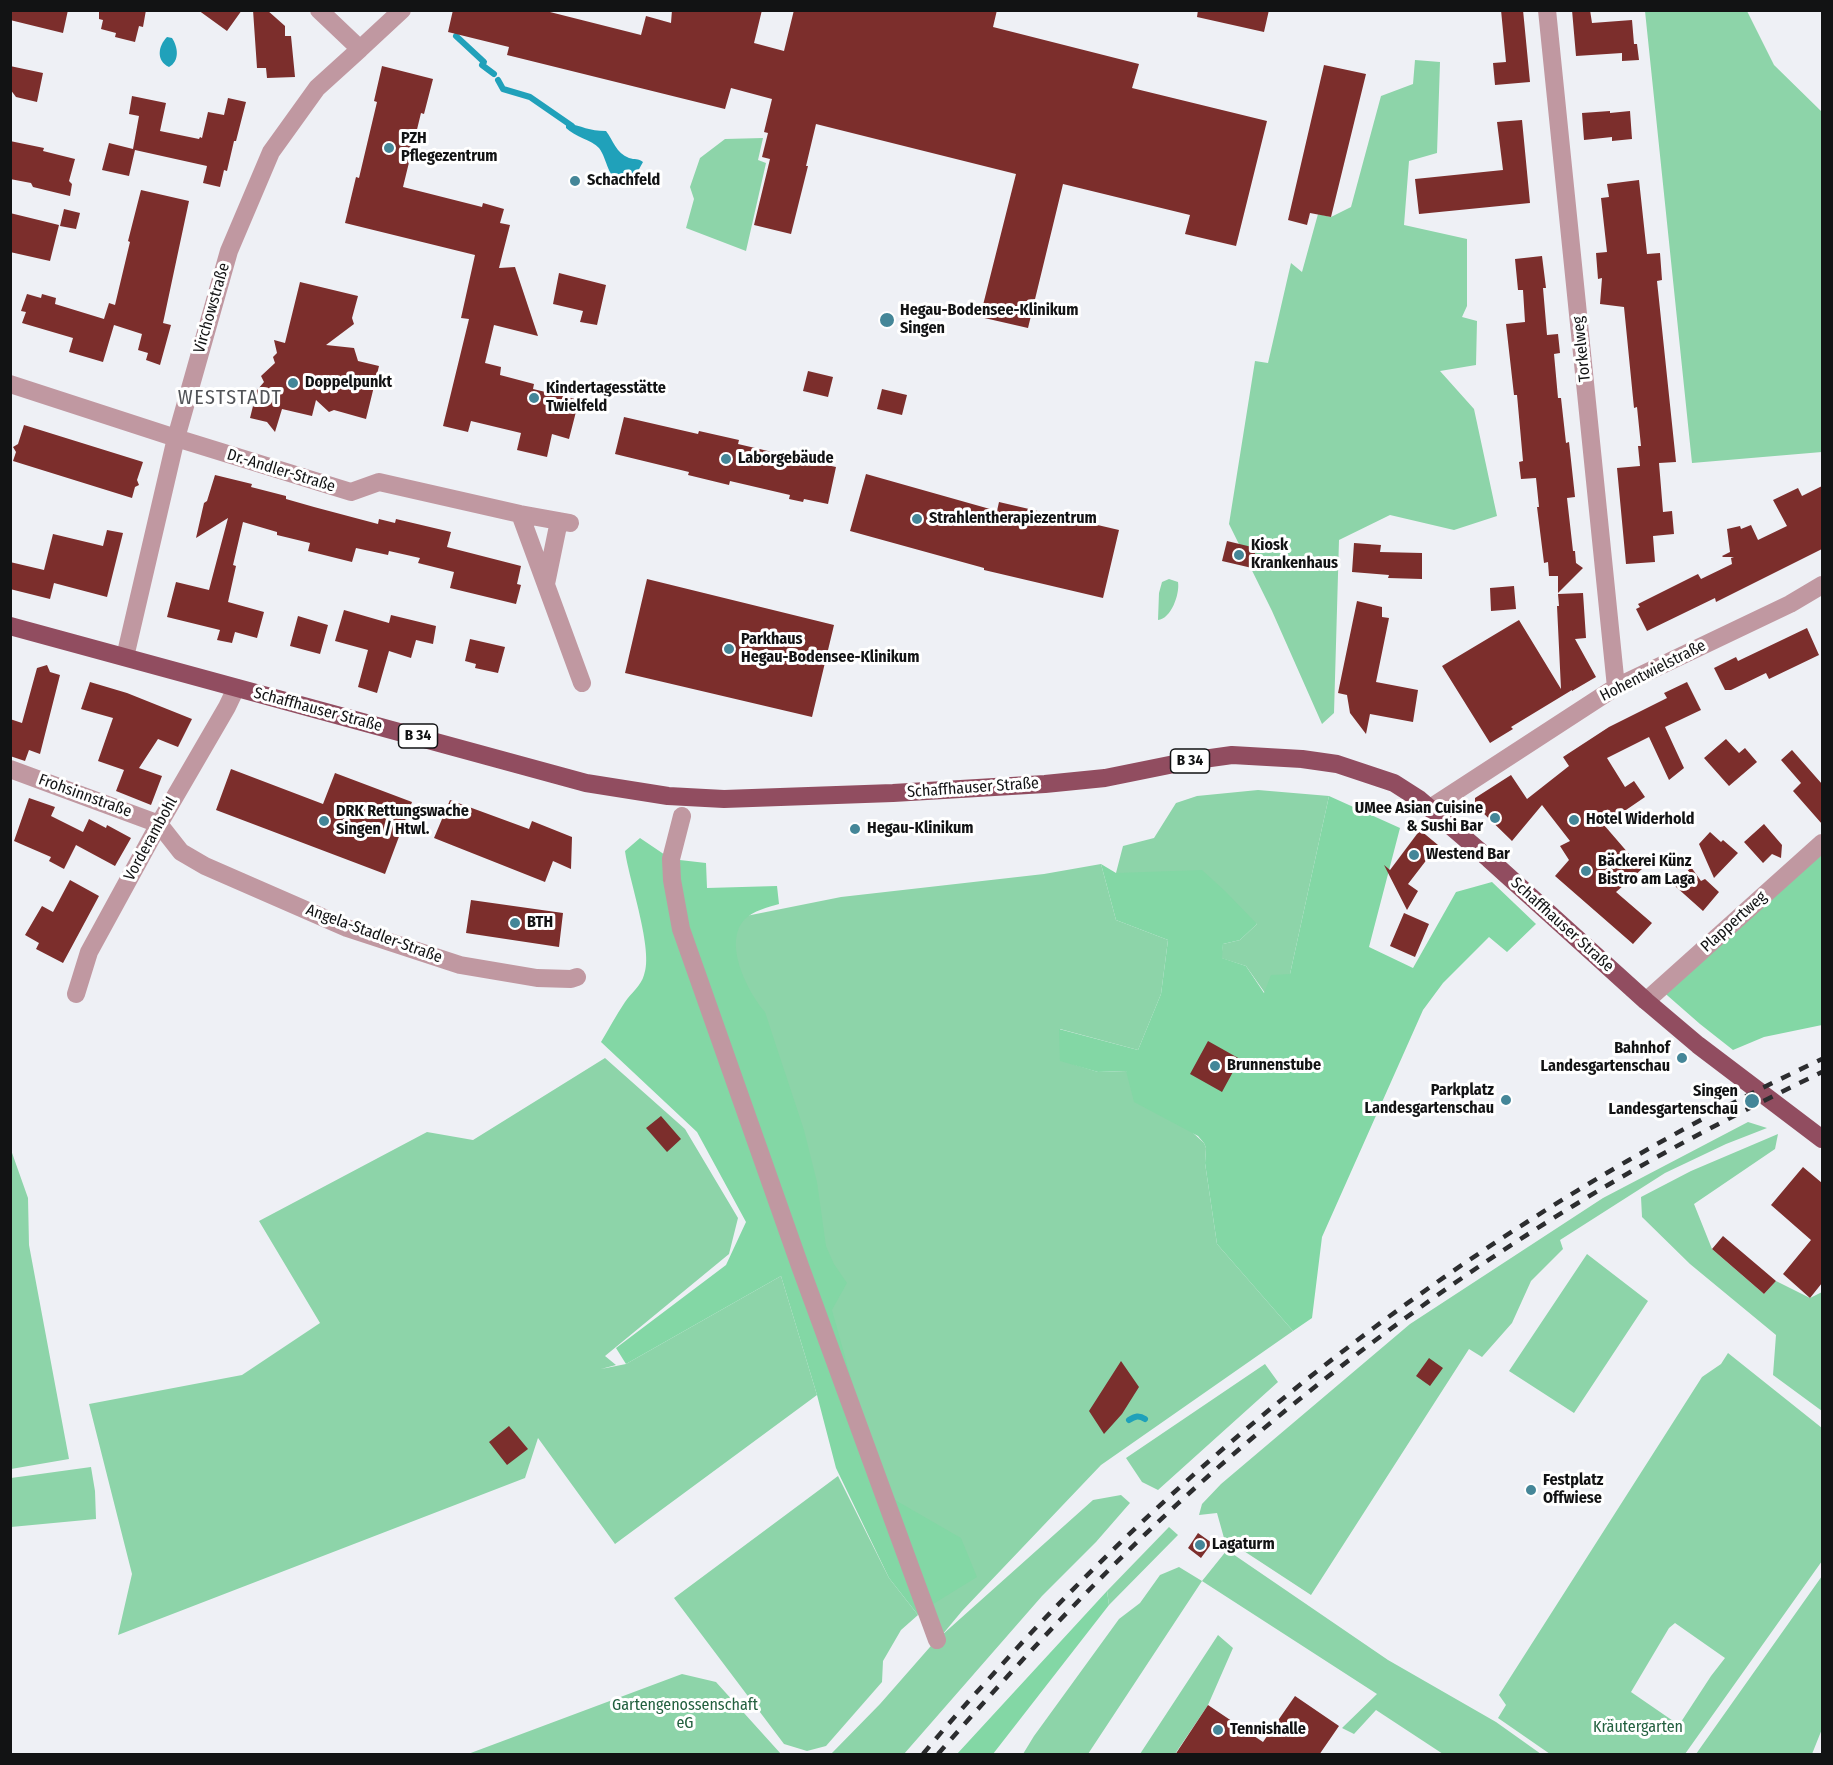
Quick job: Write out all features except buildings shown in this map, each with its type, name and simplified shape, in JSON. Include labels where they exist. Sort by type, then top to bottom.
[{"type":"main road","name":"Schaffhauser Straße","points":[[10,626],[586,783],[668,796],[724,799],[977,789],[1105,778],[1232,755],[1302,759],[1337,764],[1394,783],[1430,808],[1698,1045],[1822,1138]]},
{"type":"street","points":[[319,10],[360,49]]},
{"type":"street","name":"Virchowstraße","points":[[125,657],[176,438],[229,251],[271,152],[317,88],[402,10]]},
{"type":"street","name":"Torkelweg","points":[[1547,10],[1616,687]]},
{"type":"street","name":"Dr.-Andler-Straße","points":[[10,384],[351,492],[379,482],[564,522],[546,585]]},
{"type":"street","points":[[520,514],[582,683]]},
{"type":"street","name":"Hohentwielstraße","points":[[1430,808],[1616,687],[1790,604],[1822,585]]},
{"type":"street","name":"Vorderambohl","points":[[76,994],[89,952],[236,688]]},
{"type":"street","name":"Frohsinnstraße","points":[[10,769],[159,824]]},
{"type":"street","points":[[682,816],[671,859],[672,880],[681,929],[800,1266],[937,1640]]},
{"type":"street","name":"Angela-Stadler-Straße","points":[[159,824],[181,852],[205,866],[347,928],[460,965],[537,978],[571,979],[577,977]]},
{"type":"street","name":"Plappertweg","points":[[1646,1001],[1822,843]]},
{"type":"green space","points":[[1645,11],[1747,11],[1774,65],[1822,112],[1822,452],[1692,463]]},
{"type":"green space","points":[[1415,60],[1440,62],[1437,153],[1409,161],[1404,225],[1467,239],[1467,306],[1462,317],[1477,321],[1476,365],[1440,371],[1474,409],[1497,516],[1454,530],[1390,515],[1339,540],[1334,713],[1322,724],[1272,611],[1229,524],[1255,361],[1268,363],[1291,263],[1302,272],[1318,214],[1331,217],[1351,207],[1381,96],[1413,84]]},
{"type":"green space","points":[[763,138],[758,160],[766,163],[746,251],[686,228],[694,199],[690,187],[700,158],[725,139]]},
{"type":"green space","points":[[1169,579],[1178,582],[1176,599],[1171,611],[1163,619],[1158,620],[1159,593],[1162,582]]},
{"type":"green space","points":[[1258,790],[1329,796],[1290,974],[1265,993],[1246,966],[1221,958],[1223,944],[1240,940],[1257,924],[1116,873],[1123,846],[1154,838],[1176,803],[1197,796]]},
{"type":"green space","points":[[1329,796],[1400,828],[1369,947],[1413,968],[1456,892],[1492,882],[1536,924],[1507,952],[1489,937],[1443,983],[1423,1010],[1322,1237],[1312,1318],[1293,1331],[1217,1244],[1204,1143],[1198,1136],[1134,1102],[1126,1071],[1098,1072],[1060,1061],[1059,1029],[1138,1050],[1161,994],[1168,940],[1116,920],[1101,864],[1116,873],[1202,870],[1257,924],[1240,940],[1223,944],[1222,958],[1246,966],[1264,993],[1271,975],[1290,974]]},
{"type":"green space","points":[[640,838],[671,859],[706,863],[707,888],[777,886],[779,904],[752,914],[745,919],[739,929],[736,941],[737,954],[745,980],[765,1012],[804,1130],[817,1182],[826,1246],[834,1264],[847,1283],[832,1310],[883,1493],[961,1538],[977,1577],[918,1615],[889,1578],[836,1468],[817,1395],[781,1276],[626,1364],[616,1348],[726,1265],[746,1222],[697,1132],[601,1042],[644,975],[646,950],[625,851]]},
{"type":"green space","points":[[1822,843],[1822,1025],[1764,1037],[1733,1050],[1660,989]]},
{"type":"green space","points":[[1101,864],[1116,920],[1168,940],[1161,994],[1138,1050],[1060,1029],[1060,1060],[1098,1072],[1126,1071],[1204,1143],[1217,1244],[1293,1331],[1101,1465],[962,1611],[942,1635],[1093,1500],[1121,1495],[1130,1503],[1096,1542],[1042,1596],[904,1754],[831,1754],[880,1704],[937,1639],[681,929],[841,897],[1044,874]]},
{"type":"green space","points":[[605,1058],[685,1129],[738,1218],[729,1254],[605,1356],[616,1365],[601,1369],[626,1364],[781,1276],[817,1395],[615,1544],[538,1438],[525,1478],[118,1635],[132,1574],[89,1404],[242,1375],[320,1323],[259,1221],[427,1132],[473,1140]]},
{"type":"green space","points":[[1748,1122],[1767,1128],[1726,1144],[1665,1173],[1560,1240],[1563,1249],[1531,1281],[1512,1323],[1482,1357],[1469,1349],[1311,1595],[1224,1538],[1217,1513],[1199,1515],[1202,1504],[1221,1484],[1410,1324],[1603,1198]]},
{"type":"green space","points":[[1778,1134],[1775,1149],[1694,1204],[1712,1249],[1764,1294],[1776,1281],[1810,1298],[1822,1292],[1822,1411],[1773,1375],[1776,1335],[1690,1264],[1642,1217],[1641,1197],[1691,1171]]},
{"type":"green space","points":[[11,1150],[28,1198],[29,1245],[69,1459],[11,1469]]},
{"type":"green space","points":[[1587,1254],[1648,1301],[1574,1413],[1509,1371]]},
{"type":"green space","name":"Kräutergarten","points":[[1728,1353],[1822,1428],[1822,1561],[1685,1754],[1550,1754],[1498,1718],[1506,1705],[1499,1695],[1702,1377],[1721,1364]],"holes":[[[1675,1623],[1725,1658],[1679,1725],[1631,1692],[1669,1628]]]},
{"type":"green space","points":[[1265,1364],[1278,1382],[1158,1490],[1142,1482],[1126,1458]]},
{"type":"green space","points":[[91,1467],[96,1519],[11,1527],[11,1478]]},
{"type":"green space","points":[[838,1476],[889,1578],[918,1615],[901,1630],[883,1661],[882,1682],[826,1746],[807,1751],[784,1744],[674,1598]]},
{"type":"green space","points":[[1169,1527],[1178,1535],[1109,1605],[1107,1591]]},
{"type":"green space","points":[[1227,1550],[1388,1660],[1496,1722],[1541,1754],[1443,1754],[1376,1710],[1354,1734],[1342,1728],[1377,1694],[1202,1581]]},
{"type":"green space","points":[[1179,1567],[1202,1581],[1088,1754],[1023,1754],[1119,1619],[1140,1603],[1160,1575]]},
{"type":"green space","points":[[1822,1576],[1822,1729],[1812,1754],[1696,1754]]},
{"type":"green space","points":[[1107,1591],[1109,1605],[993,1754],[957,1754]]},
{"type":"green space","points":[[1218,1635],[1233,1648],[1208,1705],[1175,1754],[1140,1754]]},
{"type":"green space","name":"Gartengenossenschaft eG","points":[[682,1674],[716,1682],[781,1754],[468,1754]]},
{"type":"water","points":[[167,37],[172,38],[177,54],[175,61],[169,67],[160,57],[160,49]]},
{"type":"water","points":[[566,123],[606,131],[621,153],[643,162],[638,171],[623,183],[618,181],[611,173],[599,148],[566,128]]},
{"type":"waterway","points":[[456,36],[484,62],[482,65],[494,74]]},
{"type":"waterway","points":[[498,80],[503,89],[530,97],[572,126]]},
{"type":"waterway","points":[[1129,1420],[1137,1416],[1145,1419]]},
{"type":"railway","points":[[923,1754],[1030,1634],[1117,1546],[1207,1463],[1302,1384],[1399,1309],[1500,1239],[1605,1174],[1712,1114],[1822,1059]]},
{"type":"railway","points":[[938,1754],[1037,1644],[1141,1538],[1214,1471],[1344,1364],[1480,1266],[1573,1206],[1696,1136],[1822,1072]]},
{"type":"place","name":"PZH Pflegezentrum","points":[[389,148]]},
{"type":"place","name":"Schachfeld","points":[[575,181]]},
{"type":"place","name":"Hegau-Bodensee-Klinikum Singen","points":[[887,320]]},
{"type":"place","name":"Doppelpunkt","points":[[293,383]]},
{"type":"place","name":"Kindertagesstätte Twielfeld","points":[[534,398]]},
{"type":"place","name":"Laborgebäude","points":[[726,459]]},
{"type":"place","name":"Strahlentherapiezentrum","points":[[917,519]]},
{"type":"place","name":"Kiosk Krankenhaus","points":[[1239,555]]},
{"type":"place","name":"Parkhaus Hegau-Bodensee-Klinikum","points":[[729,649]]},
{"type":"place","name":"UMee Asian Cuisine & Sushi Bar","points":[[1495,818]]},
{"type":"place","name":"Hotel Widerhold","points":[[1574,820]]},
{"type":"place","name":"DRK Rettungswache Singen / Htwl.","points":[[324,821]]},
{"type":"place","name":"Hegau-Klinikum","points":[[855,829]]},
{"type":"place","name":"Westend Bar","points":[[1414,855]]},
{"type":"place","name":"Bäckerei Künz Bistro am Laga","points":[[1586,871]]},
{"type":"place","name":"BTH","points":[[515,923]]},
{"type":"place","name":"Bahnhof Landesgartenschau","points":[[1682,1058]]},
{"type":"place","name":"Brunnenstube","points":[[1215,1066]]},
{"type":"place","name":"Parkplatz Landesgartenschau","points":[[1506,1100]]},
{"type":"place","name":"Singen Landesgartenschau","points":[[1752,1101]]},
{"type":"place","name":"Festplatz Offwiese","points":[[1531,1490]]},
{"type":"place","name":"Lagaturm","points":[[1200,1545]]},
{"type":"place","name":"Tennishalle","points":[[1218,1730]]},
{"type":"district","name":"WESTSTADT","points":[[230,398]]}]
